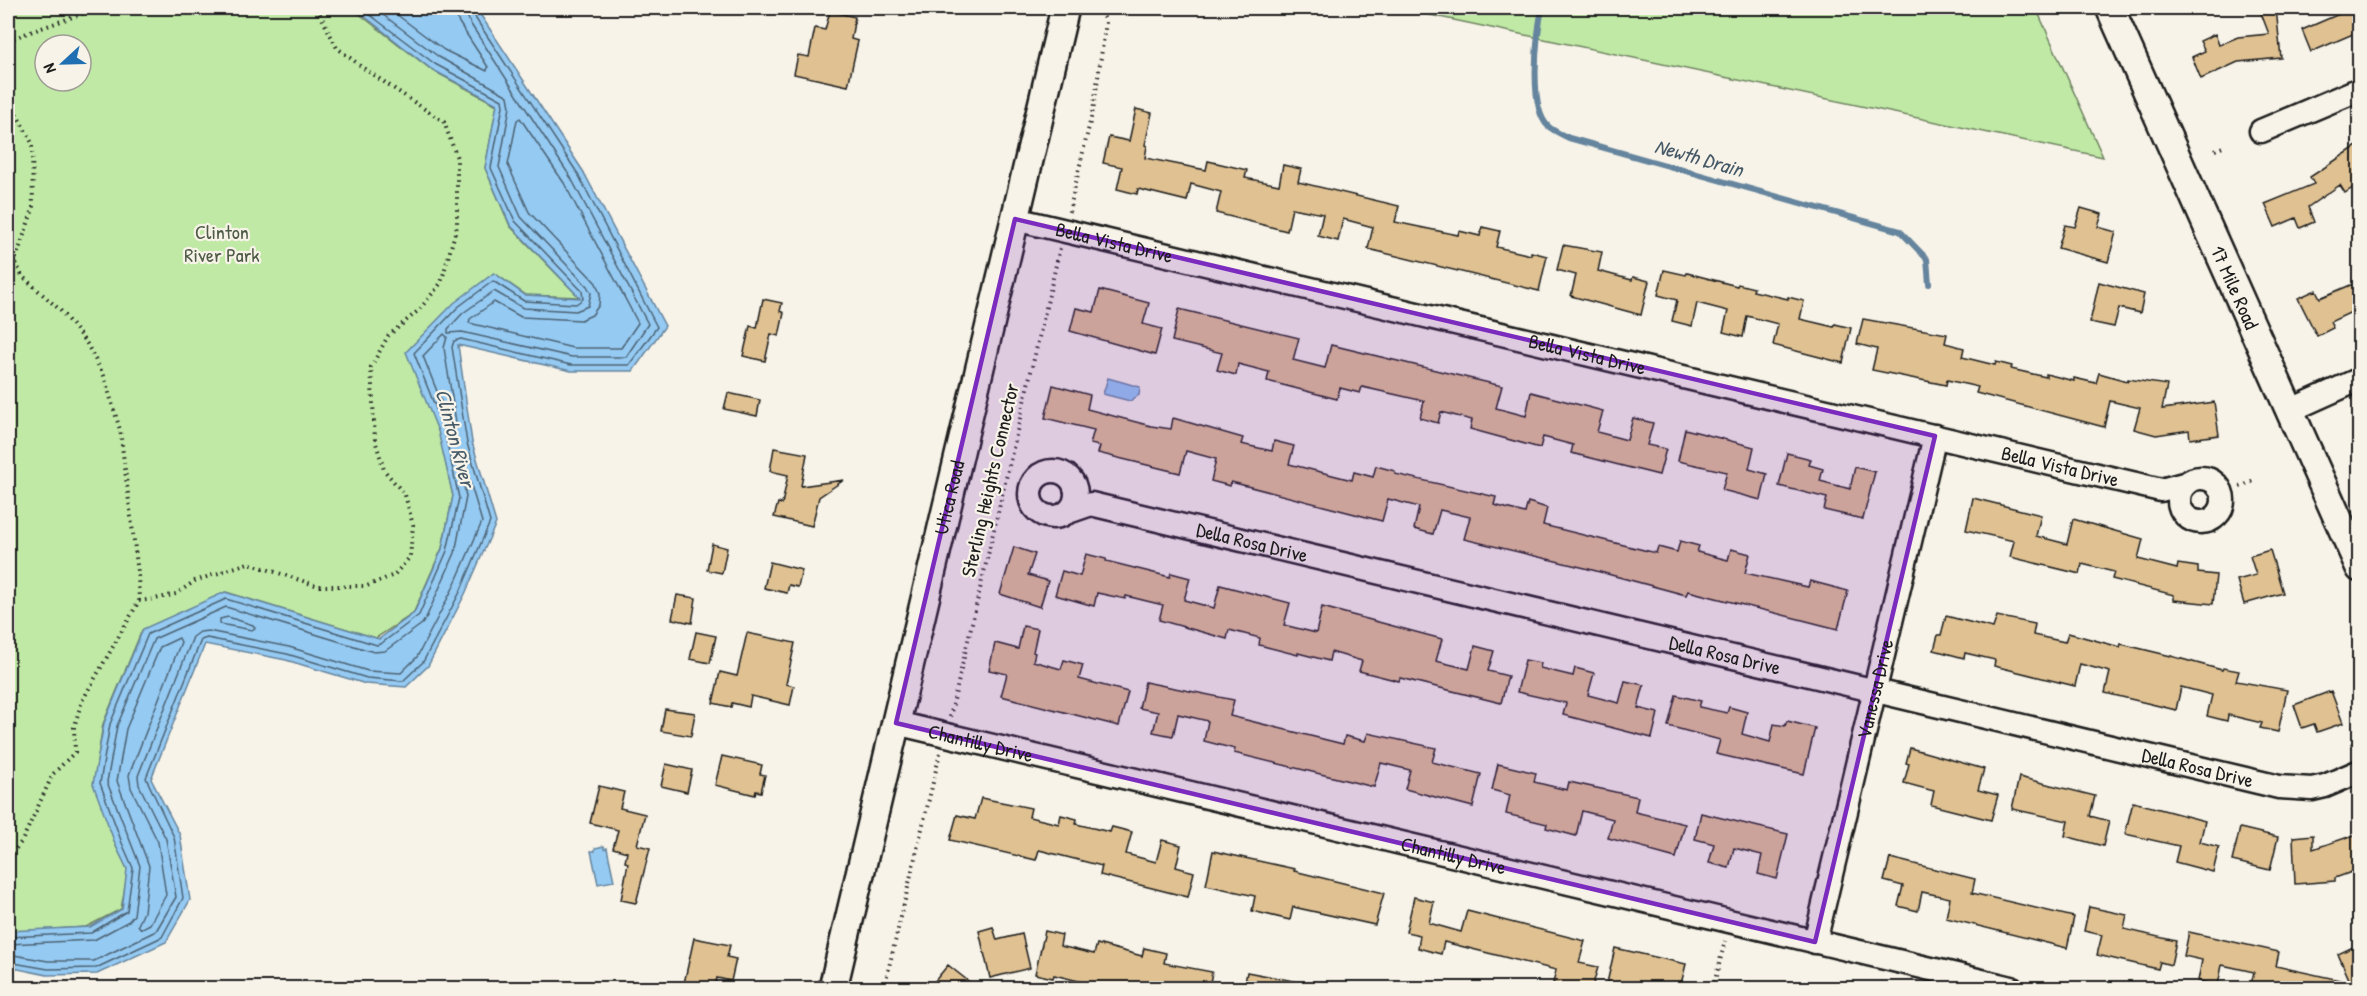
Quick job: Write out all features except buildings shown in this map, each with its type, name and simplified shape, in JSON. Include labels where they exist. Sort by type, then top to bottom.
[{"type":"street","name":"Utica Road","points":[[833,988],[1065,8]]},
{"type":"street","name":"17 Mile Road","points":[[2110,8],[2360,568]]},
{"type":"street","points":[[2261,131],[2360,89]]},
{"type":"street","name":"Bella Vista Drive","points":[[1014,219],[2161,490],[2200,478],[2214,482],[2222,494],[2222,508],[2218,515],[2205,522],[2190,520],[2161,490]]},
{"type":"street","points":[[2290,410],[2360,379]]},
{"type":"street","name":"Vanessa Drive","points":[[1815,942],[1935,436]]},
{"type":"street","points":[[1055,471],[1069,478],[1091,504],[1054,517],[1040,513],[1031,502],[1031,487],[1041,475],[1055,471]]},
{"type":"street","points":[[2180,509],[2179,495],[2187,483]]},
{"type":"street","points":[[1068,512],[1076,499],[1074,484]]},
{"type":"street","name":"Della Rosa Drive","points":[[1091,504],[2279,787],[2312,789],[2360,771]]},
{"type":"street","name":"Chantilly Drive","points":[[896,723],[2011,988]]},
{"type":"path","points":[[8,40],[98,8]]},
{"type":"path","points":[[138,601],[176,594],[195,581],[248,563],[318,586],[367,586],[394,575],[410,557],[413,525],[405,495],[384,470],[375,440],[372,367],[388,336],[419,310],[441,283],[457,226],[457,159],[444,122],[337,48],[317,8]]},
{"type":"path","points":[[1068,216],[1094,105],[1106,22],[1100,8]]},
{"type":"path","points":[[8,98],[32,143],[33,209],[15,261],[22,276],[60,309],[80,335],[104,376],[120,430],[138,573],[138,601],[82,701],[74,727],[75,752],[52,774],[22,841],[8,858]]},
{"type":"path","points":[[2216,150],[2226,146]]},
{"type":"path","name":"Sterling Heights Connector","points":[[948,723],[1062,243]]},
{"type":"path","points":[[8,264],[15,261]]},
{"type":"path","points":[[2240,487],[2256,480]]},
{"type":"path","points":[[1005,484],[1012,486]]},
{"type":"path","points":[[884,988],[942,748]]},
{"type":"path","points":[[1713,988],[1726,934]]},
{"type":"highlighted area","points":[[1015,219],[1935,436],[1815,942],[896,723]]},
{"type":"green space","name":"Clinton River Park","points":[[8,8],[354,8],[432,70],[497,105],[485,168],[510,226],[579,297],[526,295],[494,273],[407,353],[439,432],[453,496],[442,548],[413,614],[376,638],[226,592],[142,630],[103,724],[94,782],[116,846],[128,870],[121,909],[86,927],[8,932]]},
{"type":"green space","points":[[1397,8],[2036,8],[2103,157]]},
{"type":"water","name":"Clinton River","points":[[354,8],[476,8],[583,171],[665,326],[633,371],[571,371],[458,345],[472,442],[496,523],[465,594],[428,666],[406,687],[366,684],[286,660],[205,644],[151,779],[180,835],[190,900],[166,942],[97,974],[47,975],[8,967],[8,931],[90,927],[122,909],[127,869],[93,784],[104,723],[143,629],[225,592],[379,639],[414,613],[442,549],[453,496],[438,431],[406,352],[454,303],[494,273],[525,295],[580,298],[510,225],[485,168],[497,104],[431,69]]},
{"type":"water","points":[[1108,378],[1140,387],[1139,395],[1130,401],[1103,394]]},
{"type":"water","points":[[604,846],[604,849],[607,848],[614,881],[598,884],[591,851]]},
{"type":"waterway","name":"Newth Drain","points":[[1542,8],[1536,52],[1536,87],[1542,117],[1550,128],[1569,138],[1900,231],[1927,259],[1929,284]]}]
